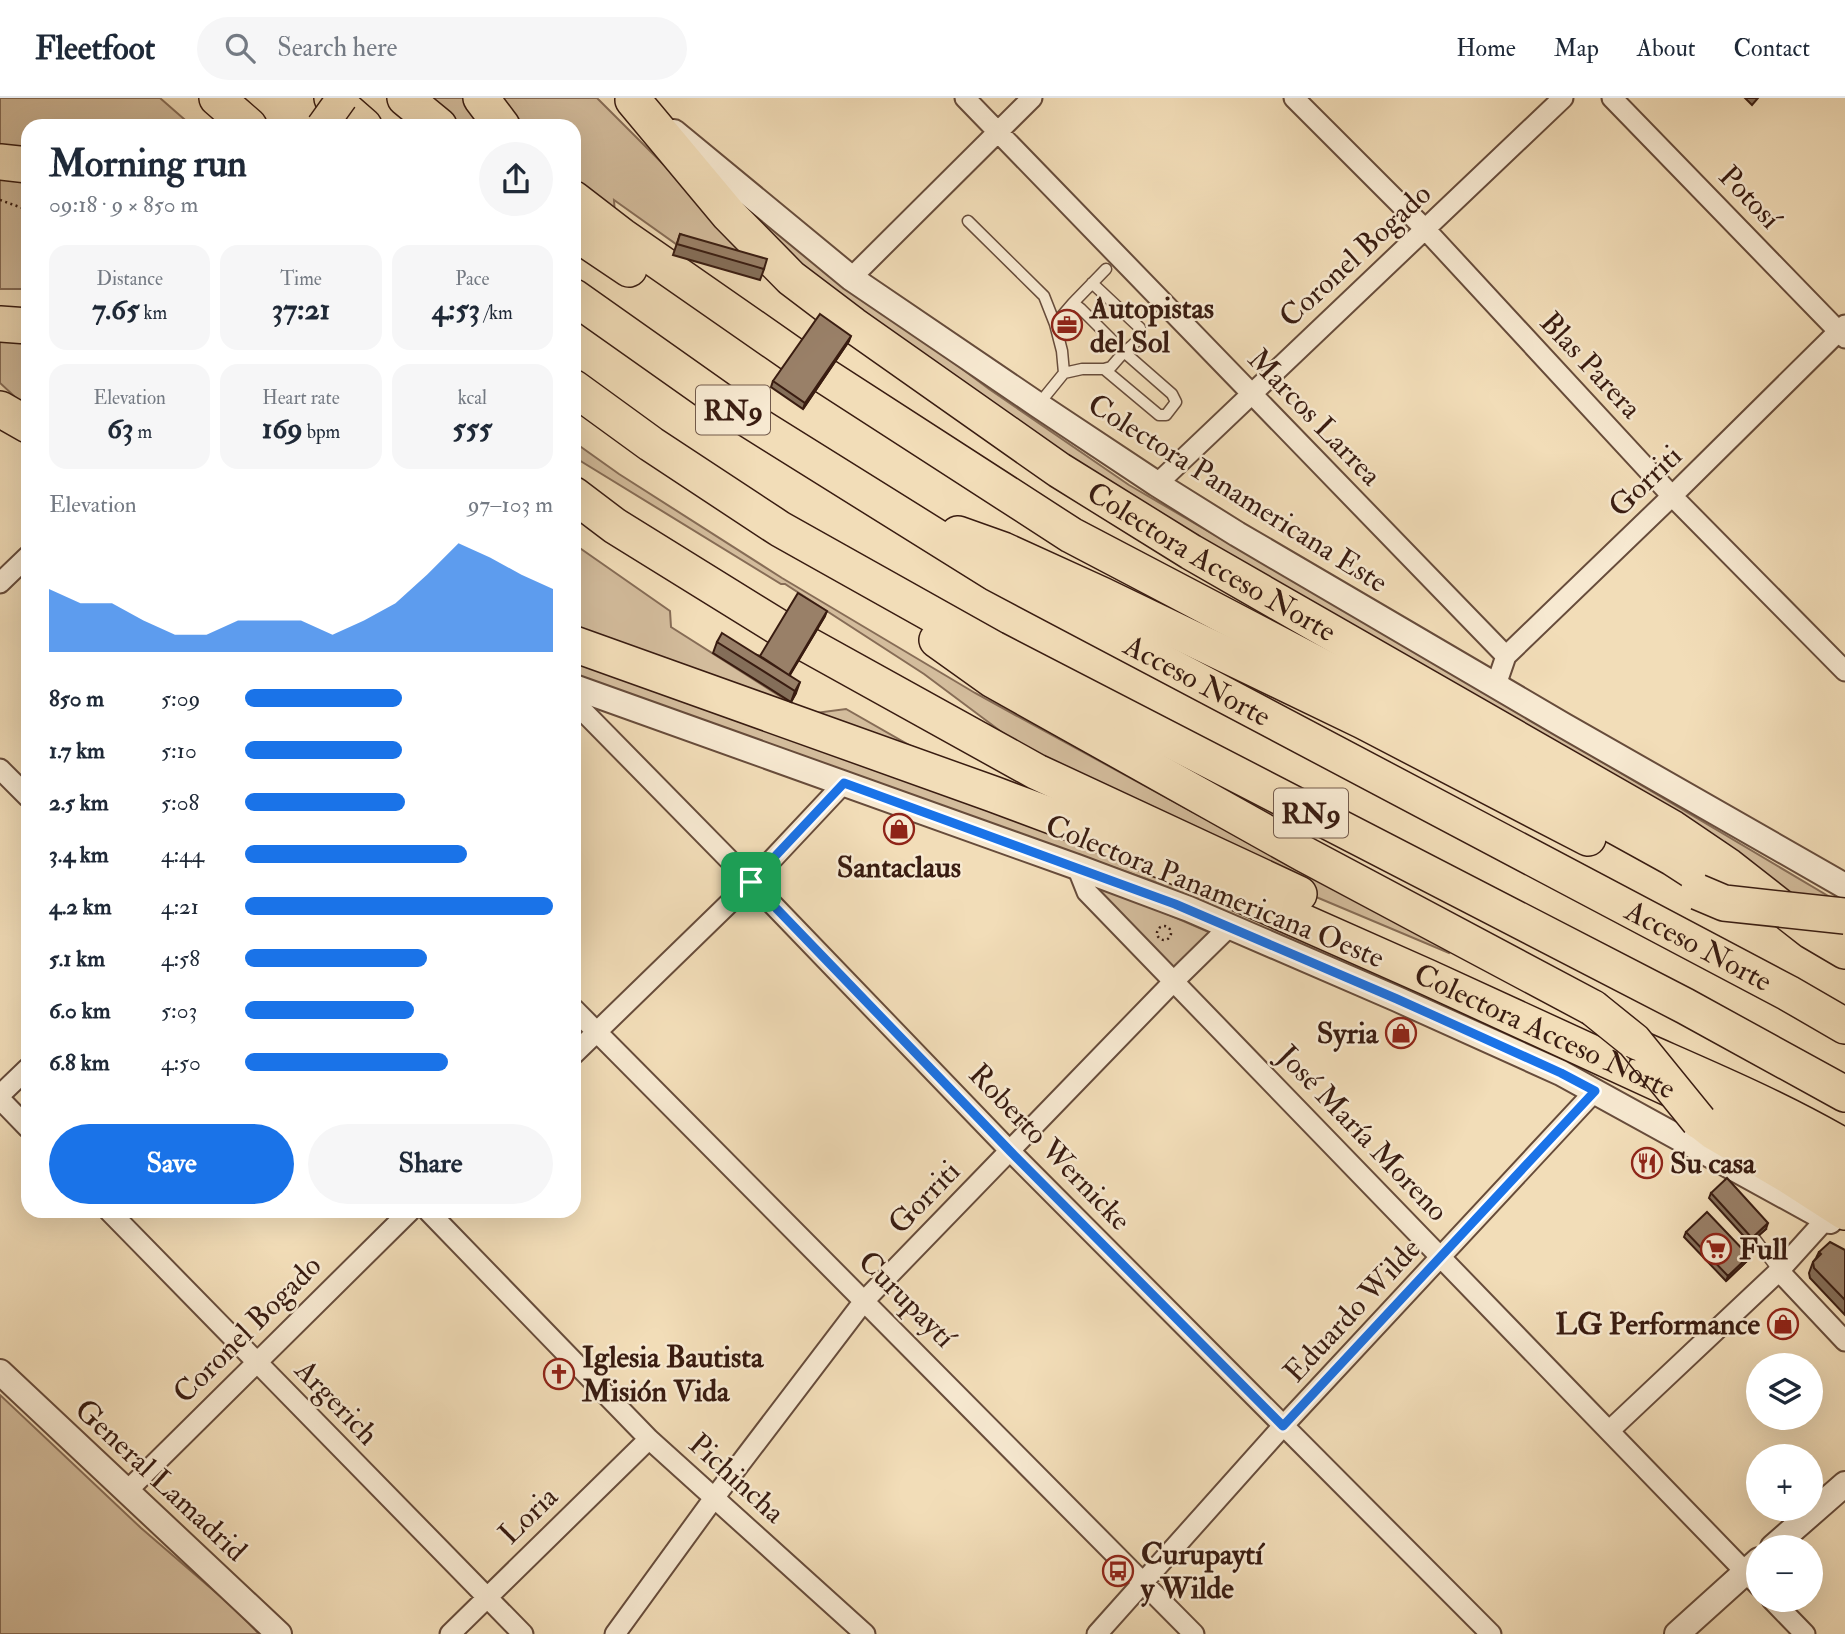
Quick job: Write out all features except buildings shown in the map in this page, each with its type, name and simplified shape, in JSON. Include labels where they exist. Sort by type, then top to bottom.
[{"type":"highway","points":[[217,98],[241,119]]},
{"type":"highway","points":[[332,98],[356,119]]},
{"type":"highway","points":[[405,98],[430,119]]},
{"type":"highway","points":[[481,98],[497,119]]},
{"type":"highway","name":"Colectora Acceso Norte","points":[[633,100],[729,215],[791,278],[1059,470],[1191,552],[1672,828],[1728,866],[1811,931],[1845,951]]},
{"type":"highway","points":[[0,162],[21,164]]},
{"type":"highway","points":[[581,204],[793,355]]},
{"type":"highway","points":[[581,237],[664,289],[749,326]]},
{"type":"highway","name":"Acceso Norte","points":[[581,302],[741,415],[994,573],[1845,1026]]},
{"type":"highway","points":[[0,324],[21,326]]},
{"type":"highway","points":[[825,376],[1071,535],[1425,721],[1673,858],[1812,957],[1845,975]]},
{"type":"highway","name":"Acceso Norte","points":[[581,393],[780,529],[994,649],[1685,1006],[1845,1094]]},
{"type":"highway","points":[[0,409],[21,421]]},
{"type":"highway","points":[[581,500],[615,526],[778,627]]},
{"type":"highway","points":[[581,509],[615,526]]},
{"type":"highway","points":[[899,513],[1003,550],[1104,596],[1363,721],[1677,884],[1724,903],[1845,916]]},
{"type":"highway","points":[[780,529],[993,680],[1304,854],[1593,1008],[1633,1041],[1699,1121],[1789,1176],[1839,1220]]},
{"type":"highway","points":[[808,645],[1037,772],[1571,1019],[1758,1101],[1845,1146]]},
{"type":"highway","name":"Colectora Acceso Norte","points":[[581,647],[993,793],[1104,836],[1439,983],[1773,1136],[1845,1175]]},
{"type":"main road","points":[[327,119],[342,98]]},
{"type":"street","name":"Marcos Larrea","points":[[965,98],[1506,656]]},
{"type":"street","points":[[851,278],[1032,98]]},
{"type":"street","name":"Blas Parera","points":[[1294,98],[1426,230],[1672,496],[1845,671]]},
{"type":"street","name":"Coronel Bogado","points":[[1157,484],[1563,98]]},
{"type":"street","name":"Potosí","points":[[1612,98],[1843,332]]},
{"type":"street","name":"Colectora Panamericana Este","points":[[633,100],[851,278],[1157,484],[1237,534],[1496,685],[1841,878]]},
{"type":"street","name":"Gorriti","points":[[1496,685],[1506,656],[1843,332]]},
{"type":"street","points":[[0,415],[21,438]]},
{"type":"street","points":[[0,583],[21,563]]},
{"type":"street","name":"Colectora Panamericana Oeste","points":[[581,689],[1175,904],[1410,1004],[1561,1073],[1762,1186],[1839,1220]]},
{"type":"street","name":"Roberto Wernicke","points":[[581,707],[1010,1151],[1491,1634]]},
{"type":"street","points":[[0,769],[21,790]]},
{"type":"street","points":[[581,1047],[751,882],[844,783]]},
{"type":"street","name":"José María Moreno","points":[[1077,867],[1087,891],[1609,1431],[1746,1565]]},
{"type":"street","name":"Gorriti","points":[[615,1634],[714,1498],[864,1301],[1229,927]]},
{"type":"street","name":"Curupaytí","points":[[581,1016],[1195,1634]]},
{"type":"street","points":[[21,1076],[0,1097],[21,1120]]},
{"type":"street","name":"Eduardo Wilde","points":[[1097,1634],[1283,1426],[1595,1091]]},
{"type":"street","name":"Argerich","points":[[116,1218],[523,1634]]},
{"type":"street","name":"Coronel Bogado","points":[[127,1490],[403,1218]]},
{"type":"street","name":"Pichincha","points":[[435,1218],[649,1439],[865,1634]]},
{"type":"street","points":[[1609,1431],[1779,1271],[1839,1220]]},
{"type":"street","points":[[1779,1271],[1845,1340]]},
{"type":"street","name":"General Lamadrid","points":[[0,1371],[279,1634]]},
{"type":"street","name":"Loria","points":[[450,1634],[649,1439]]},
{"type":"street","points":[[1786,1535],[1845,1483]]},
{"type":"street","points":[[1677,1634],[1746,1579]]},
{"type":"street","points":[[1784,1612],[1805,1634]]},
{"type":"lane","points":[[968,221],[1044,296],[1055,324],[1064,373]]},
{"type":"lane","points":[[1055,324],[1106,269]]},
{"type":"lane","points":[[1038,405],[1064,373],[1111,367],[1139,340],[1140,328],[1092,283]]},
{"type":"lane","points":[[1073,303],[1175,397],[1176,401],[1166,415],[1159,415],[1104,369]]},
{"type":"lane","points":[[1755,1239],[1779,1271]]},
{"type":"path","points":[[0,200],[21,208]]},
{"type":"path","points":[[1163,926],[1169,927],[1172,932],[1166,940],[1159,938],[1157,933],[1163,926]]},
{"type":"shaded area","points":[[0,98],[160,98],[184,119],[21,119],[21,157],[0,155]]},
{"type":"shaded area","points":[[415,98],[468,98],[482,119],[440,119]]},
{"type":"shaded area","points":[[492,98],[597,98],[703,204],[763,270],[676,244],[614,200],[615,215],[581,195],[581,119],[509,119]]},
{"type":"shaded area","points":[[0,179],[21,180],[21,289],[0,289]]},
{"type":"shaded area","points":[[740,203],[989,389],[1129,485],[1840,903],[1845,942],[1096,479],[817,288]]},
{"type":"shaded area","points":[[0,335],[21,336],[21,402],[0,383]]},
{"type":"shaded area","points":[[581,447],[782,578],[975,693],[1191,811],[1452,948],[1449,953],[1290,886],[1015,742],[924,674],[785,584],[581,461]]},
{"type":"shaded area","points":[[581,549],[670,611],[671,627],[808,714],[581,634]]},
{"type":"shaded area","points":[[581,665],[1050,833],[1163,877],[1477,1014],[1476,1019],[1557,1058],[1155,882],[581,677]]},
{"type":"shaded area","points":[[846,709],[911,746],[951,762],[878,740],[808,714]]},
{"type":"shaded area","points":[[1105,887],[1211,933],[1172,969],[1100,891],[1100,888]]},
{"type":"shaded area","points":[[0,1395],[141,1528],[235,1609],[259,1634],[0,1634]]},
{"type":"place","name":"Autopistas del Sol","points":[[1067,325]]},
{"type":"place","name":"Santaclaus","points":[[899,829]]},
{"type":"place","name":"Syria","points":[[1401,1033]]},
{"type":"place","name":"Su casa","points":[[1647,1163]]},
{"type":"place","name":"Full","points":[[1716,1249]]},
{"type":"place","name":"LG Performance","points":[[1783,1324]]},
{"type":"place","name":"Iglesia Bautista Misión Vida","points":[[559,1374]]},
{"type":"place","name":"Curupaytí y Wilde","points":[[1118,1571]]},
{"type":"route","points":[[844,783],[1175,904],[1397,999],[1595,1091],[1283,1426],[1010,1151],[751,882],[844,783]]}]
